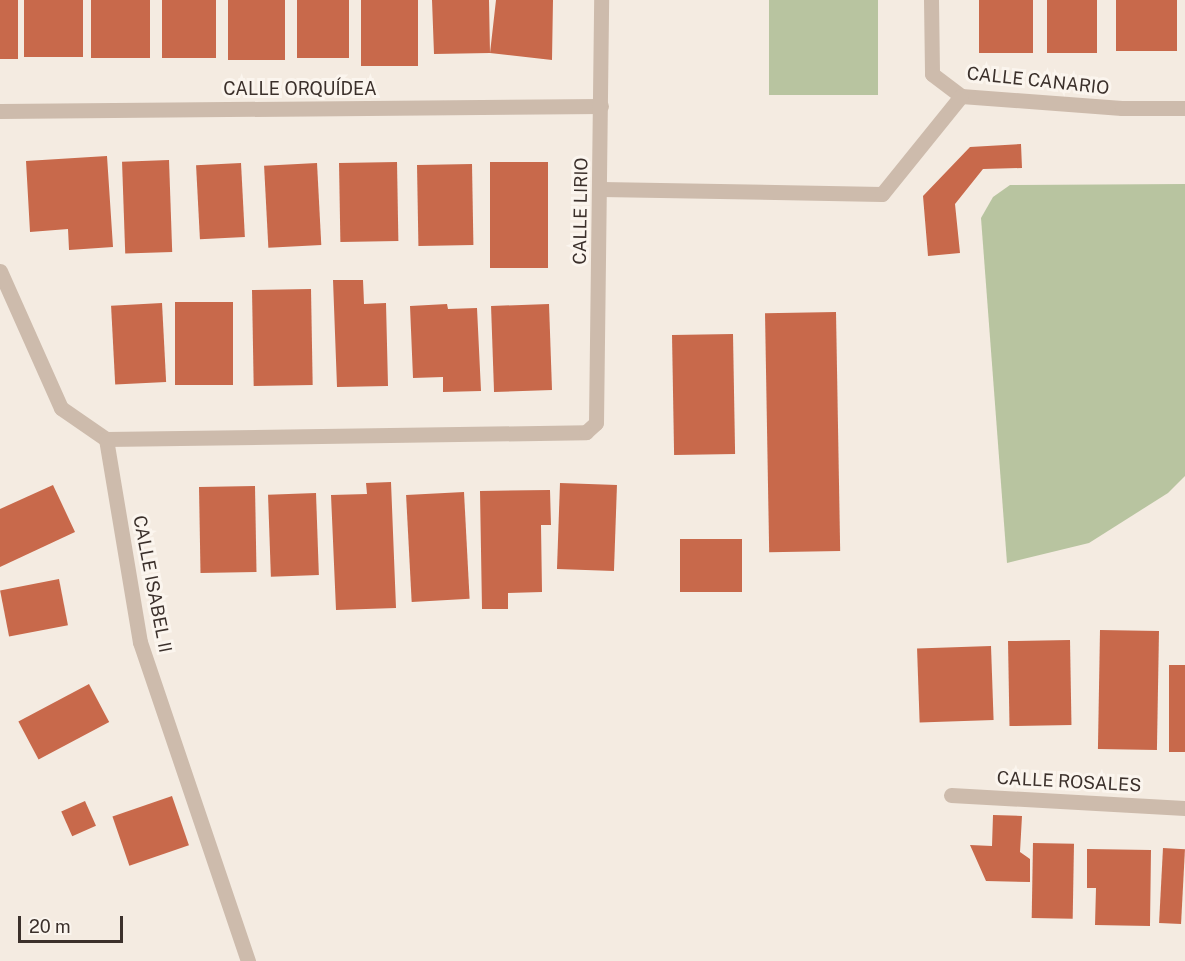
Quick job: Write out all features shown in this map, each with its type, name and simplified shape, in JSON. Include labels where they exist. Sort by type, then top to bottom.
[{"type":"street","name":"CALLE LIRIO","points":[[106,439],[586,432],[596,423],[602,189],[601,0]]},
{"type":"street","name":"CALLE CANARIO","points":[[931,0],[932,74],[961,96],[1122,108],[1185,108]]},
{"type":"street","points":[[602,189],[882,194],[961,96]]},
{"type":"street","name":"CALLE ORQUÍDEA","points":[[0,111],[601,106]]},
{"type":"street","points":[[0,271],[61,408],[106,439]]},
{"type":"street","name":"CALLE ISABEL II","points":[[106,439],[140,642],[248,961]]},
{"type":"street","name":"CALLE ROSALES","points":[[951,795],[1185,808]]},
{"type":"green space","points":[[769,0],[878,0],[878,95],[769,95]]},
{"type":"green space","points":[[1185,184],[1185,476],[1168,493],[1089,543],[1007,563],[981,218],[993,197],[1010,185]]},
{"type":"building","points":[[0,0],[18,0],[18,59],[0,59]]},
{"type":"building","points":[[24,0],[83,0],[83,57],[24,57]]},
{"type":"building","points":[[91,0],[150,0],[150,58],[91,58]]},
{"type":"building","points":[[162,0],[216,0],[216,58],[162,58]]},
{"type":"building","points":[[228,0],[285,0],[285,60],[228,60]]},
{"type":"building","points":[[297,0],[349,0],[349,58],[297,58]]},
{"type":"building","points":[[361,0],[418,0],[418,66],[361,66]]},
{"type":"building","points":[[432,0],[489,0],[490,53],[434,54]]},
{"type":"building","points":[[496,0],[553,0],[552,60],[490,53]]},
{"type":"building","points":[[979,0],[1033,0],[1033,53],[979,53]]},
{"type":"building","points":[[1047,0],[1097,0],[1097,53],[1047,53]]},
{"type":"building","points":[[1116,0],[1177,0],[1177,51],[1116,51]]},
{"type":"building","points":[[1021,144],[1022,168],[983,169],[955,204],[960,253],[928,256],[923,196],[970,147]]},
{"type":"building","points":[[107,156],[113,247],[69,250],[68,229],[30,232],[26,161]]},
{"type":"building","points":[[169,160],[172,252],[125,254],[122,162]]},
{"type":"building","points":[[397,162],[398,241],[340,242],[339,163]]},
{"type":"building","points":[[490,162],[548,162],[548,268],[490,268]]},
{"type":"building","points":[[241,163],[245,237],[200,239],[196,165]]},
{"type":"building","points":[[317,163],[321,245],[268,248],[264,166]]},
{"type":"building","points":[[472,164],[473,245],[418,246],[417,165]]},
{"type":"building","points":[[333,280],[363,280],[364,304],[386,303],[388,386],[337,387]]},
{"type":"building","points":[[311,289],[313,385],[254,386],[252,290]]},
{"type":"building","points":[[175,302],[233,302],[233,385],[175,385]]},
{"type":"building","points":[[162,303],[166,382],[115,385],[111,306]]},
{"type":"building","points":[[447,304],[448,309],[477,308],[481,391],[443,392],[443,377],[413,378],[410,306]]},
{"type":"building","points":[[549,304],[552,390],[494,392],[491,306]]},
{"type":"building","points":[[836,312],[840,551],[769,552],[765,313]]},
{"type":"building","points":[[733,334],[735,454],[674,455],[672,335]]},
{"type":"building","points":[[391,482],[396,608],[336,610],[331,495],[367,494],[366,483]]},
{"type":"building","points":[[560,483],[617,485],[614,571],[557,569]]},
{"type":"building","points":[[53,485],[75,532],[0,567],[0,509]]},
{"type":"building","points":[[255,486],[257,572],[201,573],[199,487]]},
{"type":"building","points":[[550,490],[551,525],[541,525],[542,592],[508,593],[508,609],[482,609],[480,491]]},
{"type":"building","points":[[464,492],[470,599],[412,602],[406,495]]},
{"type":"building","points":[[316,493],[319,575],[271,577],[268,495]]},
{"type":"building","points":[[680,539],[742,539],[742,592],[680,592]]},
{"type":"building","points":[[59,579],[68,625],[9,637],[0,590]]},
{"type":"building","points":[[1100,630],[1159,631],[1157,750],[1098,749]]},
{"type":"building","points":[[1070,640],[1071,725],[1009,726],[1008,641]]},
{"type":"building","points":[[991,646],[994,720],[920,723],[917,649]]},
{"type":"building","points":[[1169,665],[1185,665],[1185,752],[1169,752]]},
{"type":"building","points":[[89,684],[109,722],[39,760],[18,722]]},
{"type":"building","points":[[172,796],[189,845],[129,866],[112,817]]},
{"type":"building","points":[[85,801],[96,826],[72,836],[61,812]]},
{"type":"building","points":[[993,815],[1022,816],[1020,852],[1030,859],[1030,882],[986,881],[970,845],[992,846]]},
{"type":"building","points":[[1033,843],[1074,844],[1073,919],[1032,918]]},
{"type":"building","points":[[1163,848],[1185,849],[1181,924],[1159,923]]},
{"type":"building","points":[[1087,849],[1151,850],[1150,926],[1095,925],[1096,888],[1087,888]]}]
